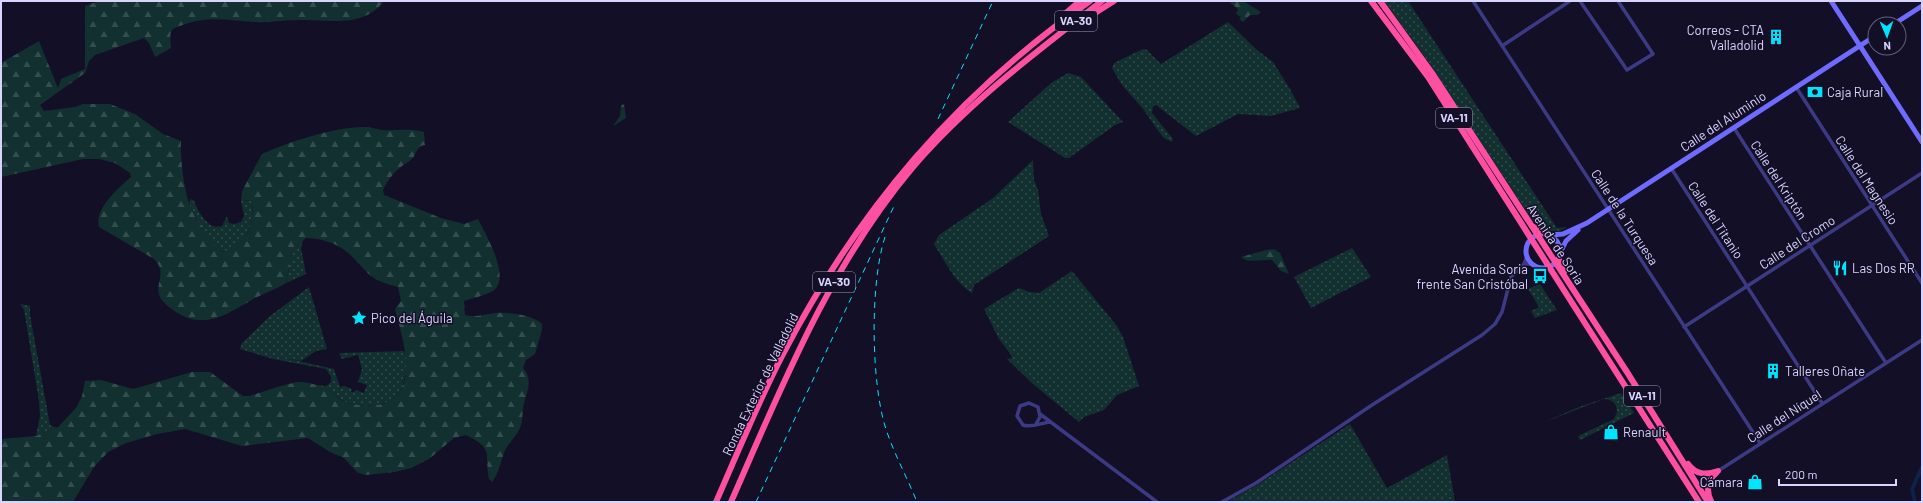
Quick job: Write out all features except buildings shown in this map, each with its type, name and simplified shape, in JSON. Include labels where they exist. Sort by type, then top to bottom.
[{"type":"highway","points":[[1059,23],[1080,1]]},
{"type":"highway","name":"Ronda Exterior de Valladolid","points":[[716,502],[783,354],[821,287],[843,252],[888,190],[937,132],[986,83],[1059,23],[1090,1]]},
{"type":"highway","name":"Ronda Exterior de Valladolid","points":[[731,502],[798,350],[825,298],[881,210],[913,167],[986,93],[1102,1]]},
{"type":"highway","points":[[1051,40],[1114,1]]},
{"type":"highway","name":"Avenida de Soria","points":[[1371,1],[1428,77],[1534,237],[1556,261],[1708,502]]},
{"type":"highway","name":"Avenida de Soria","points":[[1380,1],[1432,73],[1531,226],[1534,237]]},
{"type":"highway","points":[[1531,226],[1548,235]]},
{"type":"highway","name":"Avenida de Soria","points":[[1556,261],[1699,502]]},
{"type":"highway","points":[[1674,447],[1696,472],[1708,474],[1718,471]]},
{"type":"highway","points":[[1712,502],[1708,495],[1708,484],[1711,477],[1718,471]]},
{"type":"street","name":"Calle de la Turquesa","points":[[1473,1],[1760,444]]},
{"type":"street","points":[[1502,46],[1570,1]]},
{"type":"street","points":[[1580,1],[1628,70],[1653,54],[1618,1]]},
{"type":"street","points":[[1831,1],[1922,142]]},
{"type":"street","points":[[1906,16],[1922,6]]},
{"type":"street","name":"Calle del Aluminio","points":[[1534,237],[1561,235],[1583,225],[1867,41]]},
{"type":"street","name":"Calle del Magnesio","points":[[1796,87],[1871,206],[1922,283]]},
{"type":"street","name":"Calle del Kriptón","points":[[1734,128],[1886,363]]},
{"type":"street","name":"Calle del Titanio","points":[[1671,168],[1822,403]]},
{"type":"street","name":"Calle del Cromo","points":[[1684,328],[1922,173]]},
{"type":"street","name":"Calle del Aluminio","points":[[1556,261],[1566,241],[1583,225]]},
{"type":"street","points":[[1524,264],[1532,264],[1543,269],[1556,261],[1558,243],[1548,235]]},
{"type":"street","points":[[1222,502],[1256,483],[1372,405],[1482,335],[1495,324],[1502,312],[1511,277],[1524,264],[1527,256],[1527,245],[1534,237]]},
{"type":"street","points":[[1527,256],[1532,264]]},
{"type":"street","name":"Calle del Níquel","points":[[1718,471],[1922,340]]},
{"type":"street","points":[[1050,422],[1029,426],[1023,425],[1018,420],[1017,411],[1023,404],[1029,403],[1038,407],[1040,414],[1050,422],[1157,502]]},
{"type":"street","points":[[1036,424],[1040,414]]},
{"type":"green space","points":[[99,1],[384,1],[376,10],[366,16],[344,21],[299,20],[261,22],[210,19],[192,22],[172,30],[170,36],[171,48],[155,57],[149,43],[144,38],[95,55],[89,61],[85,73],[40,105],[44,111],[75,107],[83,104],[110,104],[135,114],[163,134],[181,141],[183,174],[186,193],[191,208],[213,244],[224,252],[245,238],[251,226],[253,201],[241,200],[242,191],[262,154],[299,140],[327,132],[354,127],[424,132],[425,145],[419,148],[413,158],[399,168],[391,177],[383,190],[384,195],[441,218],[464,224],[478,219],[495,255],[500,276],[498,285],[493,291],[464,301],[465,315],[480,316],[496,313],[507,313],[527,316],[542,324],[542,330],[535,354],[526,360],[523,368],[527,373],[529,383],[521,424],[519,430],[505,450],[498,472],[492,482],[489,479],[485,448],[466,435],[454,438],[429,459],[411,468],[395,472],[366,475],[358,473],[344,458],[330,452],[308,438],[242,446],[185,429],[157,434],[126,443],[108,452],[94,467],[73,502],[1,502],[1,439],[36,436],[58,427],[76,408],[82,396],[85,381],[101,380],[133,389],[192,372],[210,372],[243,396],[249,396],[284,385],[302,382],[313,384],[331,391],[344,401],[369,406],[382,404],[394,397],[402,388],[406,376],[405,348],[395,309],[401,301],[398,287],[377,280],[338,246],[322,240],[306,238],[292,250],[286,283],[217,318],[197,320],[176,312],[161,299],[158,287],[160,269],[154,259],[99,227],[98,220],[104,206],[114,193],[131,177],[130,173],[115,163],[99,159],[83,159],[1,177],[1,63],[39,41],[58,88],[61,79],[85,69],[85,6]]},
{"type":"green space","points":[[1228,1],[1243,1],[1261,12],[1258,15],[1250,15],[1243,22],[1239,19],[1241,17],[1236,14],[1238,9]]},
{"type":"green space","points":[[1384,1],[1408,1],[1557,228],[1566,228],[1552,231],[1544,229],[1532,220],[1430,64]]},
{"type":"green space","points":[[1228,22],[1257,50],[1273,62],[1300,108],[1271,116],[1238,114],[1196,136],[1156,105],[1153,106],[1152,113],[1173,139],[1172,142],[1164,138],[1143,109],[1122,85],[1112,68],[1114,63],[1143,49],[1147,50],[1161,64]]},
{"type":"green space","points":[[1068,73],[1081,77],[1123,122],[1115,125],[1069,158],[1065,158],[1008,122],[1051,83]]},
{"type":"green space","points":[[624,103],[626,118],[613,126],[620,116],[621,106]]},
{"type":"green space","points":[[1033,160],[1034,180],[1038,190],[1041,214],[1049,236],[974,285],[972,293],[955,277],[934,244],[939,235],[993,198]]},
{"type":"green space","points":[[191,199],[194,201],[204,219],[212,226],[217,227],[222,226],[227,216],[229,223],[234,224],[241,222],[244,216],[241,200],[253,201],[250,229],[247,235],[238,245],[231,249],[224,252],[219,250],[211,243],[191,209],[189,202]]},
{"type":"green space","points":[[303,240],[301,248],[306,274],[286,283],[292,250]]},
{"type":"green space","points":[[1352,248],[1371,277],[1311,308],[1294,277]]},
{"type":"green space","points":[[1274,249],[1280,253],[1289,274],[1281,271],[1272,260],[1251,261],[1241,257],[1266,250]]},
{"type":"green space","points":[[1072,271],[1117,326],[1123,337],[1139,386],[1117,395],[1104,410],[1084,417],[1079,422],[1033,384],[1007,359],[1012,358],[1011,355],[999,339],[984,309],[1019,288],[1029,292],[1039,293]]},
{"type":"green space","points":[[1540,284],[1557,310],[1535,318],[1531,311],[1539,307],[1528,289]]},
{"type":"green space","points":[[309,287],[327,349],[316,351],[301,361],[276,356],[334,369],[340,387],[344,386],[352,389],[351,392],[356,390],[364,393],[367,385],[358,382],[362,369],[358,355],[342,359],[339,353],[404,351],[407,363],[405,376],[399,392],[394,398],[379,405],[371,406],[363,406],[344,401],[331,391],[317,385],[326,386],[331,382],[331,377],[326,369],[273,359],[240,349],[242,343],[270,316]]},
{"type":"green space","points":[[20,304],[30,306],[30,315],[50,425],[58,427],[36,436],[40,416],[39,401],[24,310]]},
{"type":"green space","points":[[1621,393],[1634,413],[1580,440],[1578,436],[1614,419],[1617,412],[1614,402],[1604,399],[1542,423],[1579,407]]},
{"type":"green space","points":[[1350,424],[1387,488],[1447,455],[1455,502],[1227,502],[1257,485]]},
{"type":"waterway","points":[[1915,502],[1912,489],[1922,467]]},
{"type":"railway","points":[[938,119],[993,1]]},
{"type":"railway","points":[[756,502],[894,206]]},
{"type":"railway","points":[[885,237],[880,256],[875,305],[874,331],[877,383],[880,406],[888,436],[917,502]]},
{"type":"place","name":"Correos - CTA Valladolid","points":[[1776,37]]},
{"type":"place","name":"Caja Rural","points":[[1815,92]]},
{"type":"place","name":"Las Dos RR","points":[[1840,268]]},
{"type":"place","name":"Avenida Soria frente San Cristóbal","points":[[1540,276]]},
{"type":"place","name":"Pico del Águila","points":[[359,318]]},
{"type":"place","name":"Talleres Oñate","points":[[1773,371]]},
{"type":"place","name":"Renault","points":[[1611,432]]},
{"type":"place","name":"Cámara","points":[[1755,482]]}]
